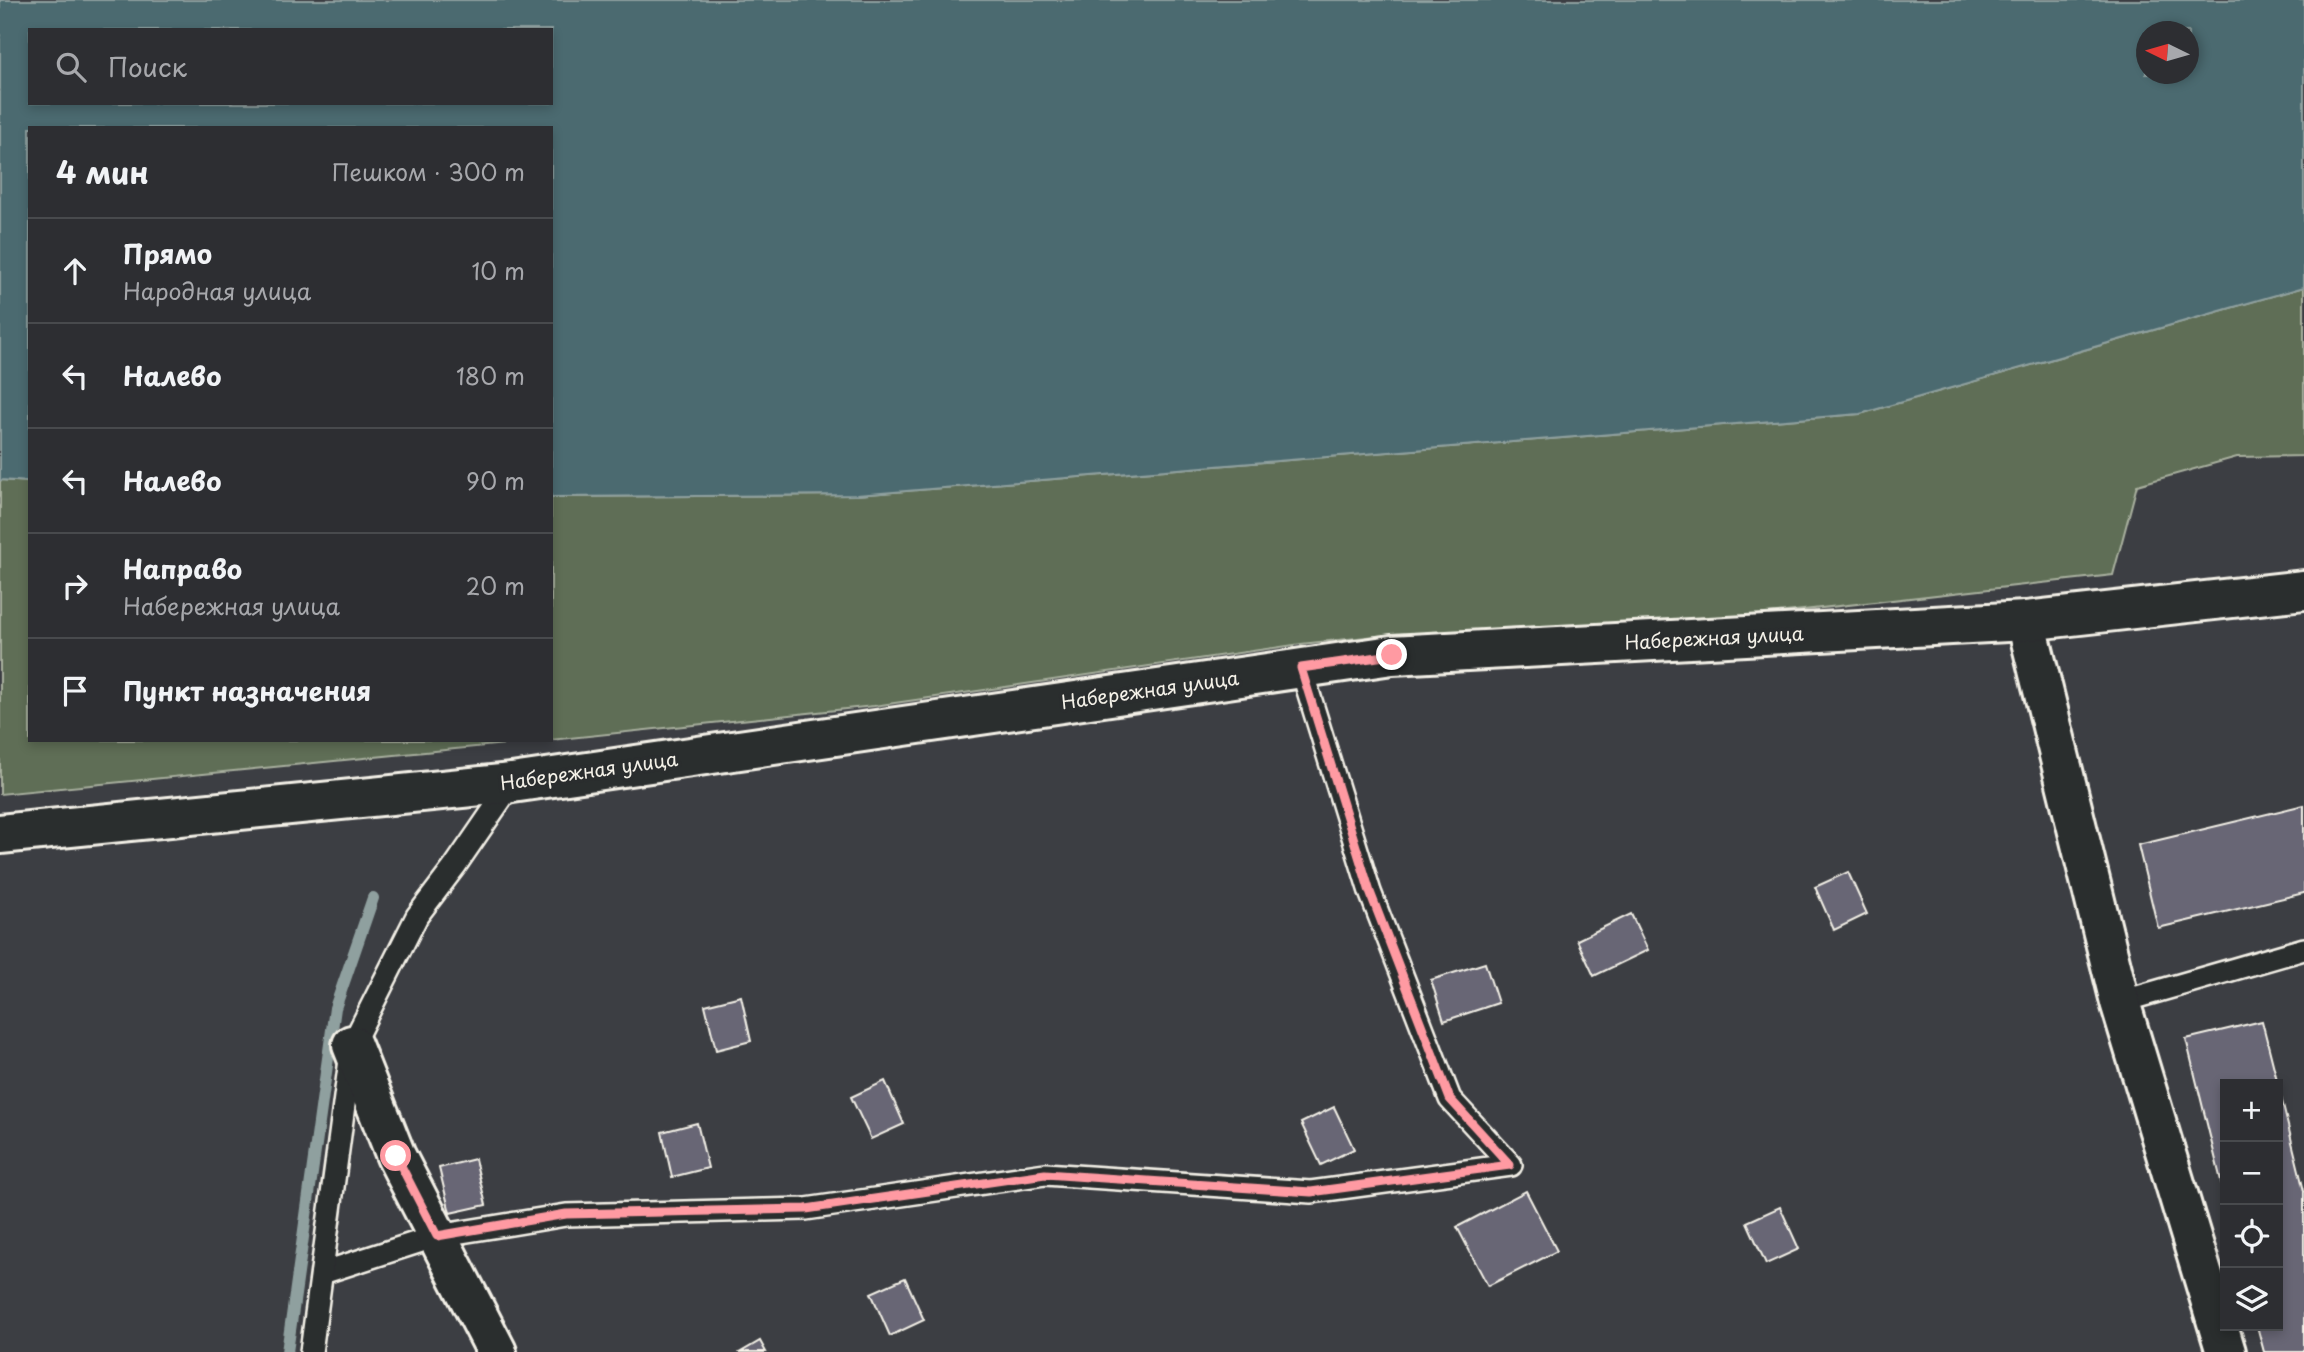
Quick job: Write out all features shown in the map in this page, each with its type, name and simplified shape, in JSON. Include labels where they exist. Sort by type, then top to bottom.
[{"type":"street","name":"Набережная улица","points":[[0,835],[512,783],[1392,655],[2026,621],[2304,590]]},
{"type":"street","points":[[2026,621],[2120,1002],[2226,1352]]},
{"type":"street","points":[[352,1045],[396,1156],[497,1352]]},
{"type":"lane","points":[[322,1273],[437,1236],[566,1214],[806,1209],[1045,1174],[1311,1192],[1510,1165],[1450,1099],[1370,892],[1301,668]]},
{"type":"lane","points":[[311,1352],[352,1045],[417,916],[512,783]]},
{"type":"lane","points":[[2120,1002],[2304,949]]},
{"type":"green space","points":[[2304,287],[2304,456],[2237,457],[2137,485],[2113,575],[1610,632],[1395,634],[1301,644],[874,706],[553,740],[553,497],[857,495],[1860,414]]},
{"type":"green space","points":[[0,480],[28,482],[28,742],[526,742],[0,794]]},
{"type":"water","points":[[0,0],[2304,0],[2304,287],[1860,414],[857,495],[553,497],[553,126],[28,126],[28,482],[0,480]]},
{"type":"building","points":[[2304,805],[2304,893],[2158,928],[2138,845]]},
{"type":"building","points":[[1848,872],[1867,914],[1834,930],[1815,887]]},
{"type":"building","points":[[1631,914],[1648,950],[1594,976],[1577,940]]},
{"type":"building","points":[[1485,963],[1498,1003],[1444,1021],[1431,980]]},
{"type":"building","points":[[741,996],[751,1041],[716,1050],[705,1005]]},
{"type":"building","points":[[2262,1021],[2277,1079],[2220,1079],[2220,1177],[2186,1039]]},
{"type":"building","points":[[885,1081],[904,1124],[871,1139],[851,1097]]},
{"type":"building","points":[[2283,1105],[2304,1191],[2304,1352],[2264,1352],[2258,1331],[2283,1331]]},
{"type":"building","points":[[1334,1107],[1354,1149],[1321,1165],[1301,1123]]},
{"type":"building","points":[[697,1123],[708,1168],[672,1177],[662,1132]]},
{"type":"building","points":[[475,1159],[486,1205],[450,1213],[439,1168]]},
{"type":"building","points":[[1526,1191],[1557,1251],[1488,1286],[1457,1227]]},
{"type":"building","points":[[1780,1207],[1799,1249],[1766,1264],[1747,1222]]},
{"type":"building","points":[[905,1278],[924,1320],[890,1336],[871,1293]]},
{"type":"building","points":[[760,1341],[766,1352],[741,1352]]},
{"type":"waterway","points":[[287,1352],[335,1008],[373,898]]},
{"type":"route","points":[[396,1156],[437,1236],[566,1214],[806,1209],[1045,1174],[1311,1192],[1510,1165],[1450,1099],[1370,892],[1301,668],[1392,655]]}]
